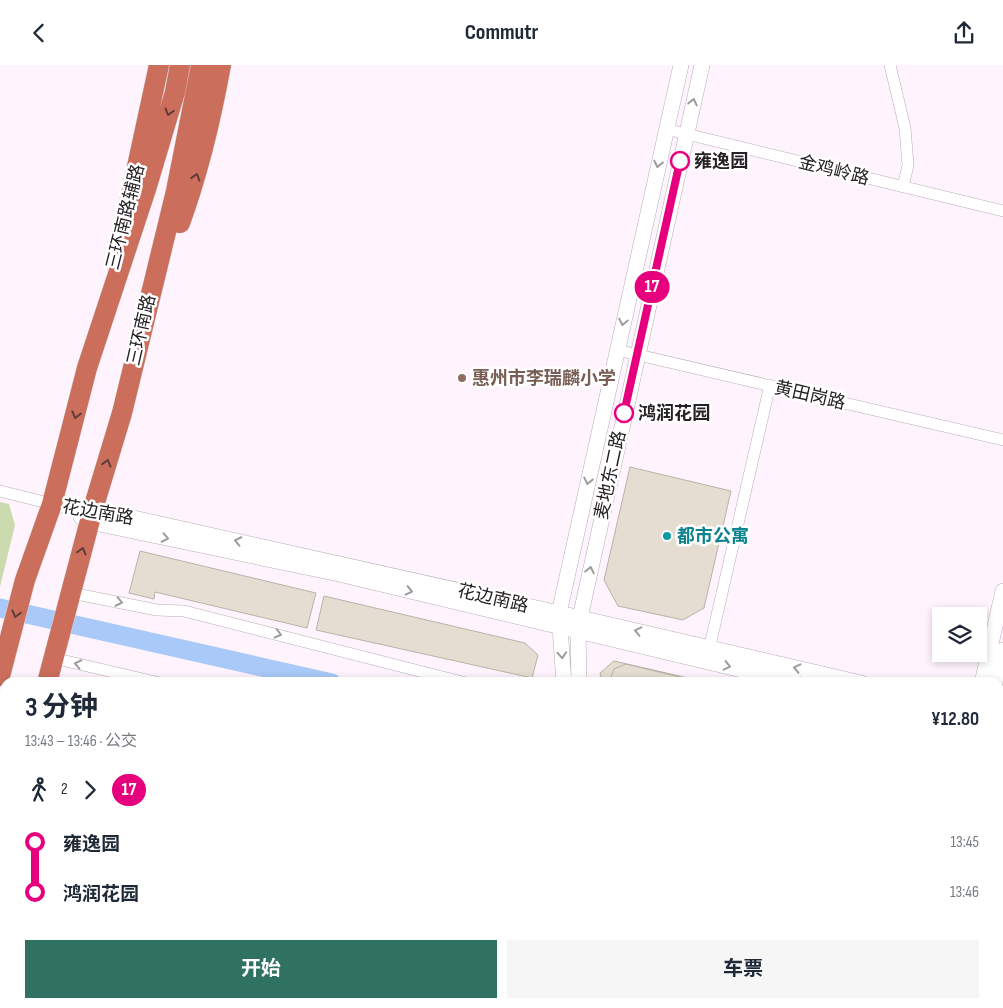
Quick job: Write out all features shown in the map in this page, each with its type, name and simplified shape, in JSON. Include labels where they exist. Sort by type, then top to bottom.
[{"type":"highway","name":"三环南路辅路","points":[[88,368],[135,178],[159,65]]},
{"type":"highway","name":"三环南路","points":[[4,647],[52,504],[88,368],[147,186],[180,65]]},
{"type":"highway","name":"三环南路","points":[[53,659],[122,413],[176,191],[201,65]]},
{"type":"highway","points":[[152,287],[179,227],[198,174],[222,65]]},
{"type":"highway","points":[[0,676],[4,647]]},
{"type":"highway","points":[[48,677],[53,659]]},
{"type":"street","points":[[152,65],[154,91]]},
{"type":"street","name":"麦地东二路","points":[[564,677],[560,620],[617,350],[681,65]]},
{"type":"street","name":"麦地东二路","points":[[579,677],[579,624],[702,65]]},
{"type":"street","points":[[890,65],[905,128],[908,165],[904,187]]},
{"type":"street","name":"金鸡岭路","points":[[666,129],[1003,211]]},
{"type":"street","name":"黄田岗路","points":[[617,350],[1003,440]]},
{"type":"street","points":[[708,654],[770,385]]},
{"type":"street","points":[[0,491],[52,504]]},
{"type":"street","name":"花边南路","points":[[52,504],[339,575],[579,624],[708,654],[829,677]]},
{"type":"street","points":[[983,677],[1003,591]]},
{"type":"street","points":[[71,593],[156,610],[184,611],[442,677]]},
{"type":"street","points":[[996,677],[1003,650]]},
{"type":"street","name":"花边南路","points":[[708,654],[778,677]]},
{"type":"street","points":[[53,659],[136,677]]},
{"type":"street","points":[[105,677],[107,670]]},
{"type":"green space","points":[[0,502],[9,504],[15,525],[0,587]]},
{"type":"building","name":"都市公寓","points":[[630,467],[731,491],[704,608],[683,620],[618,606],[604,580]]},
{"type":"building","points":[[140,551],[316,593],[307,628],[155,592],[154,599],[129,593]]},
{"type":"building","points":[[324,596],[525,643],[538,655],[532,677],[528,677],[316,630]]},
{"type":"building","points":[[614,661],[684,677],[601,677],[600,673]]},
{"type":"building","points":[[626,664],[680,677],[611,677],[614,669]]},
{"type":"waterway","points":[[0,608],[305,677]]},
{"type":"bus line","name":"17","points":[[624,413],[680,161]]},
{"type":"place","name":"雍逸园","points":[[680,161]]},
{"type":"place","name":"惠州市李瑞麟小学","points":[[462,378]]},
{"type":"place","name":"鸿润花园","points":[[624,413]]},
{"type":"place","name":"都市公寓","points":[[667,536]]}]
